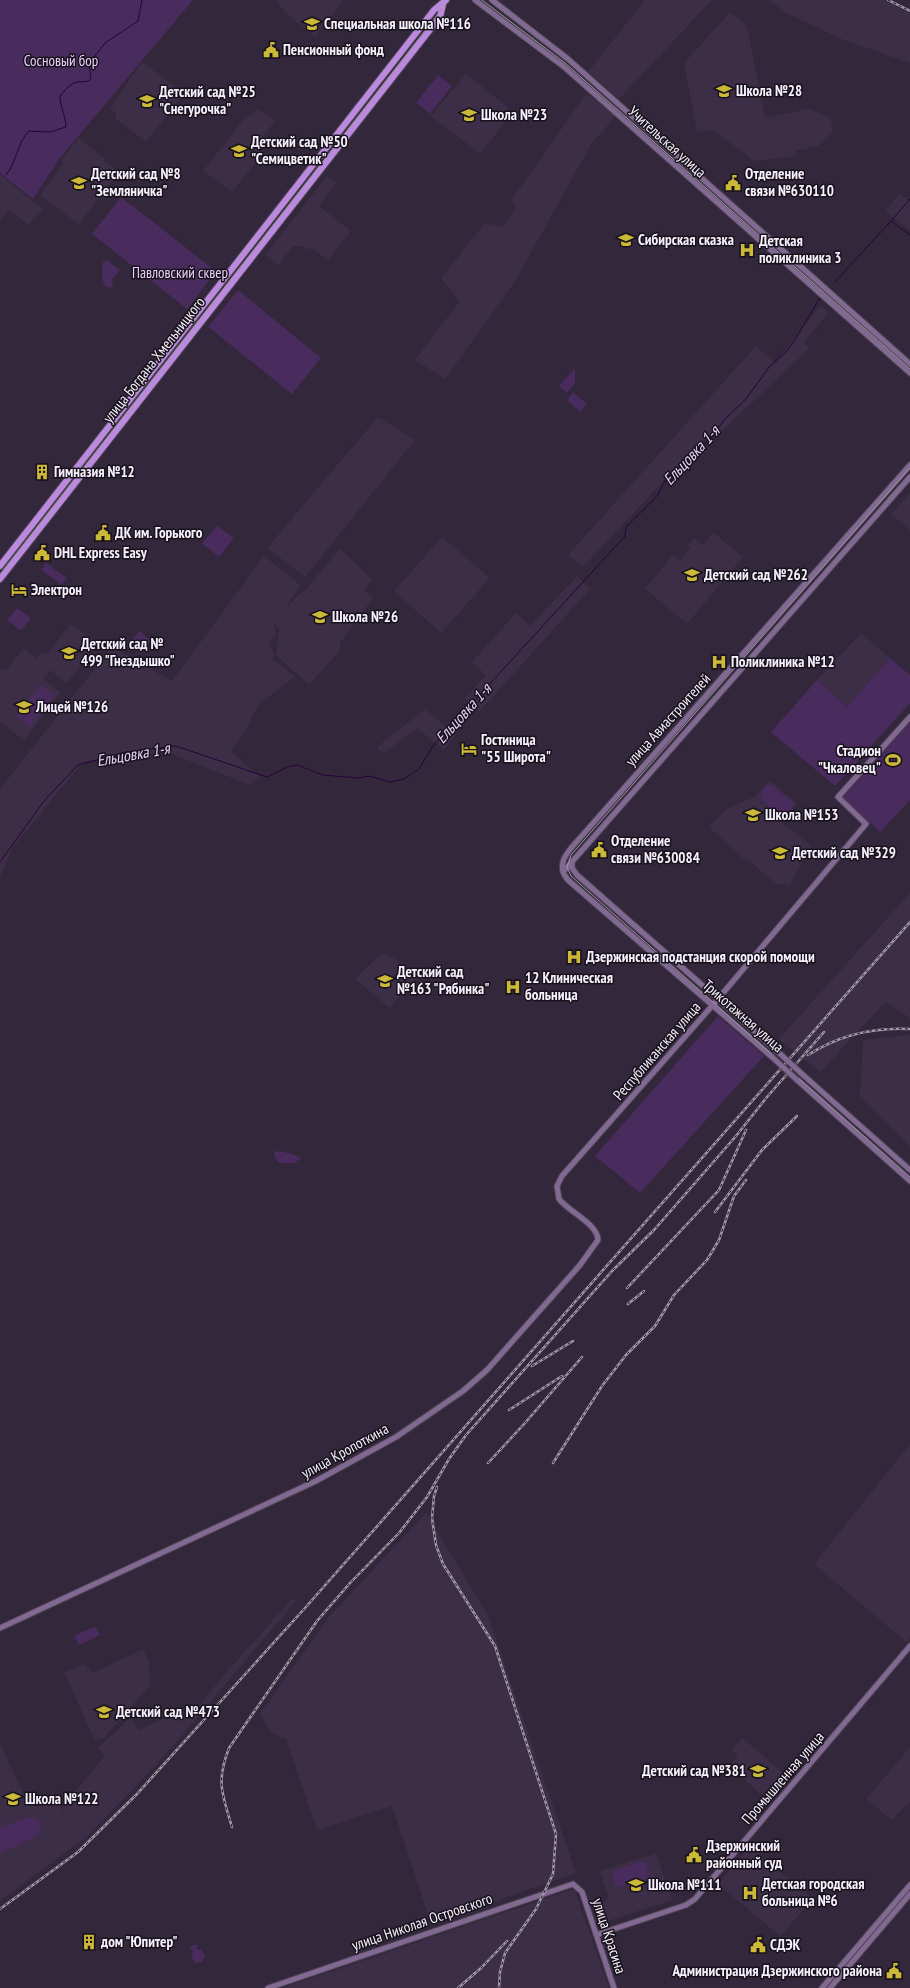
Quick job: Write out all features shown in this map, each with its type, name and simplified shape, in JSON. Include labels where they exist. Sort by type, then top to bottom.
[{"type":"highway","name":"улица Богдана Хмельницкого","points":[[0,566],[434,10],[445,2]]},
{"type":"highway","name":"улица Богдана Хмельницкого","points":[[0,580],[117,428],[350,135],[440,17],[445,2]]},
{"type":"main road","points":[[445,2],[451,0]]},
{"type":"main road","name":"Учительская улица","points":[[475,0],[563,66],[910,373]]},
{"type":"main road","name":"Учительская улица","points":[[492,0],[568,59],[910,364]]},
{"type":"main road","name":"улица Авиастроителей","points":[[562,870],[563,860],[570,849],[910,465]]},
{"type":"main road","name":"улица Авиастроителей","points":[[562,870],[910,477]]},
{"type":"main road","name":"Республиканская улица","points":[[563,1204],[559,1199],[557,1186],[565,1171],[718,1000],[866,824],[838,797],[910,717]]},
{"type":"main road","points":[[570,849],[571,855],[574,858]]},
{"type":"main road","name":"Трикотажная улица","points":[[574,858],[572,868],[574,872],[910,1170]]},
{"type":"main road","name":"Трикотажная улица","points":[[562,870],[568,880],[772,1057],[910,1181]]},
{"type":"main road","points":[[644,946],[642,941],[649,939]]},
{"type":"main road","name":"улица Кропоткина","points":[[0,1628],[340,1469],[396,1437],[463,1391],[498,1358],[596,1245],[598,1240],[596,1232],[563,1204]]},
{"type":"main road","name":"Промышленная улица","points":[[596,1935],[686,1905],[695,1899],[910,1646]]},
{"type":"main road","name":"улица Николая Островского","points":[[268,1988],[568,1885],[576,1885],[582,1892]]},
{"type":"main road","points":[[822,1988],[910,1885]]},
{"type":"main road","name":"улица Красина","points":[[582,1892],[614,1988]]},
{"type":"main road","points":[[830,1988],[910,1894]]},
{"type":"shaded area","name":"Специальная школа №116","points":[[276,0],[344,0],[315,37],[285,12]]},
{"type":"shaded area","points":[[645,0],[712,0],[619,99],[588,72]]},
{"type":"shaded area","points":[[769,0],[885,0],[910,13],[910,63],[844,40],[786,13]]},
{"type":"shaded area","name":"Школа №28","points":[[730,12],[747,26],[765,118],[809,109],[830,117],[833,132],[818,146],[795,151],[796,156],[753,161],[712,130],[697,132],[684,63]]},
{"type":"shaded area","name":"Детский сад №25 \"Снегурочка\"","points":[[142,62],[184,93],[146,142],[116,119],[116,113],[110,108]]},
{"type":"shaded area","name":"Школа №23","points":[[466,74],[509,108],[505,113],[509,117],[480,154],[431,116]]},
{"type":"shaded area","points":[[586,94],[617,115],[592,143],[515,281],[445,379],[415,360],[460,301],[441,278],[485,223],[503,227],[516,207],[512,199]]},
{"type":"shaded area","name":"Детский сад №50 \"Семицветик\"","points":[[257,108],[275,121],[255,147],[263,154],[232,192],[203,171],[247,115],[250,117]]},
{"type":"shaded area","name":"Детский сад №8 \"Земляничка\"","points":[[79,138],[105,159],[104,161],[119,172],[79,224],[40,195],[64,163],[61,160]]},
{"type":"shaded area","points":[[0,174],[43,210],[28,225],[9,210],[0,220]]},
{"type":"shaded area","points":[[327,176],[336,183],[319,206],[351,231],[328,260],[310,247],[307,250],[302,246],[293,246],[278,266],[265,255]]},
{"type":"shaded area","points":[[900,193],[910,201],[910,230],[885,211]]},
{"type":"shaded area","points":[[820,306],[829,312],[804,343],[810,348],[720,433],[702,440],[583,567],[568,555],[756,346],[775,363]]},
{"type":"shaded area","points":[[378,417],[415,440],[305,577],[267,548]]},
{"type":"shaded area","points":[[910,493],[910,530],[891,514]]},
{"type":"shaded area","name":"Детский сад №262","points":[[713,532],[743,557],[687,624],[645,589],[673,555],[680,561],[690,548],[688,545],[694,538],[703,545]]},
{"type":"shaded area","points":[[442,537],[490,578],[441,633],[394,591]]},
{"type":"shaded area","points":[[340,549],[372,579],[364,590],[373,598],[340,643],[340,650],[309,685],[276,655],[279,629],[275,624],[274,627],[276,633],[269,645],[274,652],[273,659],[295,677],[258,705],[245,731],[231,752],[260,777],[250,785],[172,754],[132,753],[83,762],[13,847],[0,877],[0,789],[112,647],[172,681],[264,556],[300,585],[282,615],[292,601],[305,590]]},
{"type":"shaded area","points":[[577,576],[590,589],[479,712],[465,698],[486,675],[472,662],[516,613],[530,626]]},
{"type":"shaded area","name":"Лицей №126","points":[[70,624],[98,643],[67,683],[50,670],[43,679],[61,692],[24,740],[0,722],[0,670],[6,670],[24,648],[36,658],[42,652],[47,654]]},
{"type":"shaded area","points":[[861,633],[890,658],[847,707],[817,680]]},
{"type":"shaded area","points":[[425,709],[456,735],[444,750],[417,728],[383,754],[377,747]]},
{"type":"shaded area","points":[[770,780],[797,804],[781,822],[811,845],[790,885],[776,884],[748,860],[746,861],[709,827],[726,809],[754,797]]},
{"type":"shaded area","points":[[910,893],[910,1018],[886,1002],[820,1072],[779,1039]]},
{"type":"shaded area","name":"Детский сад №163 \"Рябинка\"","points":[[382,953],[392,957],[415,979],[390,1008],[355,979]]},
{"type":"shaded area","points":[[910,1035],[910,1146],[860,1097],[863,1040]]},
{"type":"shaded area","points":[[910,1444],[910,1638],[906,1642],[814,1564]]},
{"type":"shaded area","points":[[426,1513],[488,1615],[576,1873],[431,1924],[392,1806],[317,1830],[286,1739],[272,1733],[260,1714],[329,1617]]},
{"type":"shaded area","points":[[293,1598],[296,1601],[154,1767],[85,1838],[0,1901],[0,1744],[29,1805],[53,1792],[65,1817],[62,1807],[104,1757],[98,1748],[130,1718],[140,1730],[170,1715],[178,1706],[190,1718],[221,1678]]},
{"type":"shaded area","name":"Детский сад №473","points":[[143,1649],[149,1662],[150,1685],[104,1738],[95,1741],[64,1672],[84,1664],[93,1673]]},
{"type":"shaded area","name":"Детский сад №381","points":[[742,1738],[787,1776],[767,1799],[729,1766],[738,1755],[732,1750]]},
{"type":"shaded area","points":[[910,1747],[910,1803],[905,1806],[892,1820],[866,1799]]},
{"type":"shaded area","points":[[748,1848],[790,1880],[791,1879],[813,1899],[780,1936],[718,1884]]},
{"type":"shaded area","name":"Школа №111","points":[[656,1853],[672,1900],[602,1923],[595,1904],[609,1899],[600,1871]]},
{"type":"shaded area","points":[[574,1889],[609,1988],[283,1988]]},
{"type":"green space","name":"Сосновый бор","points":[[0,0],[193,0],[59,159],[33,199],[0,173]]},
{"type":"green space","points":[[438,75],[452,86],[430,114],[416,103]]},
{"type":"green space","name":"Павловский сквер","points":[[121,197],[216,271],[187,309],[92,234]]},
{"type":"green space","points":[[107,260],[120,270],[112,280],[113,288],[106,287],[102,279],[103,262]]},
{"type":"green space","name":"Павловский сквер","points":[[238,290],[321,358],[292,394],[208,327]]},
{"type":"green space","points":[[575,368],[575,383],[567,393],[559,386]]},
{"type":"green space","points":[[573,392],[587,404],[580,412],[567,400]]},
{"type":"green space","points":[[217,526],[234,538],[219,557],[202,543]]},
{"type":"green space","points":[[46,563],[67,578],[62,585],[41,570]]},
{"type":"green space","points":[[17,608],[31,618],[21,631],[7,620]]},
{"type":"green space","points":[[140,631],[151,641],[140,654],[128,643]]},
{"type":"green space","points":[[890,658],[910,675],[910,703],[835,786],[771,732],[817,680],[847,707]]},
{"type":"green space","points":[[41,685],[55,695],[30,727],[16,716]]},
{"type":"green space","name":"Стадион \"Чкаловец\"","points":[[910,722],[910,800],[880,832],[842,798]]},
{"type":"green space","points":[[767,785],[772,786],[793,803],[793,808],[786,816],[775,811],[761,797],[760,794]]},
{"type":"green space","points":[[718,1016],[764,1056],[640,1193],[595,1156]]},
{"type":"green space","points":[[280,1151],[299,1156],[301,1159],[294,1163],[279,1163],[276,1160],[274,1152]]},
{"type":"green space","points":[[95,1626],[100,1635],[79,1645],[74,1636]]},
{"type":"green space","points":[[26,1818],[34,1818],[38,1820],[41,1827],[37,1836],[0,1853],[0,1828]]},
{"type":"green space","points":[[641,1861],[646,1864],[649,1874],[647,1878],[619,1887],[615,1885],[612,1874],[613,1871]]},
{"type":"green space","points":[[192,1945],[197,1945],[197,1949],[201,1950],[205,1956],[202,1962],[195,1963],[191,1956],[193,1951],[189,1947]]},
{"type":"waterway","points":[[6,175],[13,164],[22,141],[29,131],[50,132],[66,127],[60,96],[73,84],[91,79],[89,64],[105,43],[138,21],[142,0]]},
{"type":"waterway","name":"Ельцовка 1-я","points":[[892,220],[910,199]]},
{"type":"waterway","name":"Ельцовка 1-я","points":[[834,283],[891,221],[910,235]]},
{"type":"waterway","name":"Ельцовка 1-я","points":[[0,862],[44,801],[78,765],[126,752],[176,746],[267,777],[287,767],[297,765],[323,775],[358,778],[370,776],[390,782],[404,779],[419,769],[433,746],[625,536],[626,527],[657,496],[666,479],[680,469],[687,457],[711,438],[724,420],[745,400],[770,366],[787,351],[820,298]]},
{"type":"tram line","points":[[0,575],[449,0]]},
{"type":"tram line","points":[[482,0],[565,63],[910,369]]},
{"type":"tram line","points":[[910,468],[571,855],[567,867],[571,876],[910,1177]]},
{"type":"railway","points":[[888,0],[910,11]]},
{"type":"railway","points":[[0,1909],[78,1852],[137,1794],[305,1608],[910,922]]},
{"type":"railway","points":[[808,1055],[844,1037],[883,1029],[910,1029]]},
{"type":"railway","points":[[232,1827],[225,1805],[222,1788],[223,1770],[229,1748],[317,1621],[350,1583],[399,1533],[427,1497],[449,1459],[466,1435],[613,1270],[654,1230],[824,1032]]},
{"type":"railway","points":[[715,1212],[762,1150],[797,1116]]},
{"type":"railway","points":[[627,1288],[719,1190],[746,1130]]},
{"type":"railway","points":[[553,1463],[602,1386],[626,1355],[655,1326],[674,1295],[707,1260],[719,1240],[734,1196],[746,1180]]},
{"type":"railway","points":[[628,1304],[644,1291]]},
{"type":"railway","points":[[532,1366],[573,1341]]},
{"type":"railway","points":[[488,1463],[582,1357]]},
{"type":"railway","points":[[509,1410],[562,1376]]},
{"type":"railway","points":[[437,1487],[434,1496],[432,1518],[436,1545],[443,1564],[495,1646],[556,1834],[553,1874],[536,1909],[505,1953],[500,1972],[499,1988]]},
{"type":"railway","points":[[458,1988],[481,1968],[507,1941]]},
{"type":"place","name":"Специальная школа №116","points":[[312,24]]},
{"type":"place","name":"Пенсионный фонд","points":[[271,50]]},
{"type":"place","name":"Школа №28","points":[[724,91]]},
{"type":"place","name":"Детский сад №25 \"Снегурочка\"","points":[[147,101]]},
{"type":"place","name":"Школа №23","points":[[469,115]]},
{"type":"place","name":"Детский сад №50 \"Семицветик\"","points":[[239,151]]},
{"type":"place","name":"Детский сад №8 \"Земляничка\"","points":[[79,183]]},
{"type":"place","name":"Отделение связи №630110","points":[[733,183]]},
{"type":"place","name":"Сибирская сказка","points":[[626,240]]},
{"type":"place","name":"Детская поликлиника 3","points":[[747,250]]},
{"type":"place","name":"Гимназия №12","points":[[42,472]]},
{"type":"place","name":"ДК им. Горького","points":[[103,533]]},
{"type":"place","name":"DHL Express Easy","points":[[42,553]]},
{"type":"place","name":"Детский сад №262","points":[[692,575]]},
{"type":"place","name":"Электрон","points":[[19,590]]},
{"type":"place","name":"Школа №26","points":[[320,617]]},
{"type":"place","name":"Детский сад № 499 \"Гнездышко\"","points":[[69,653]]},
{"type":"place","name":"Поликлиника №12","points":[[719,662]]},
{"type":"place","name":"Лицей №126","points":[[24,707]]},
{"type":"place","name":"Гостиница \"55 Широта\"","points":[[469,749]]},
{"type":"place","name":"Стадион \"Чкаловец\"","points":[[893,760]]},
{"type":"place","name":"Школа №153","points":[[753,815]]},
{"type":"place","name":"Отделение связи №630084","points":[[599,850]]},
{"type":"place","name":"Детский сад №329","points":[[780,853]]},
{"type":"place","name":"Дзержинская подстанция скорой помощи","points":[[574,957]]},
{"type":"place","name":"Детский сад №163 \"Рябинка\"","points":[[385,981]]},
{"type":"place","name":"12 Клиническая больница","points":[[513,987]]},
{"type":"place","name":"Детский сад №473","points":[[104,1712]]},
{"type":"place","name":"Детский сад №381","points":[[758,1771]]},
{"type":"place","name":"Школа №122","points":[[13,1799]]},
{"type":"place","name":"Дзержинский районный суд","points":[[694,1855]]},
{"type":"place","name":"Школа №111","points":[[636,1885]]},
{"type":"place","name":"Детская городская больница №6","points":[[750,1893]]},
{"type":"place","name":"дом \"Юпитер\"","points":[[89,1942]]},
{"type":"place","name":"СДЭК","points":[[758,1945]]},
{"type":"place","name":"Администрация Дзержинского района","points":[[894,1971]]}]
